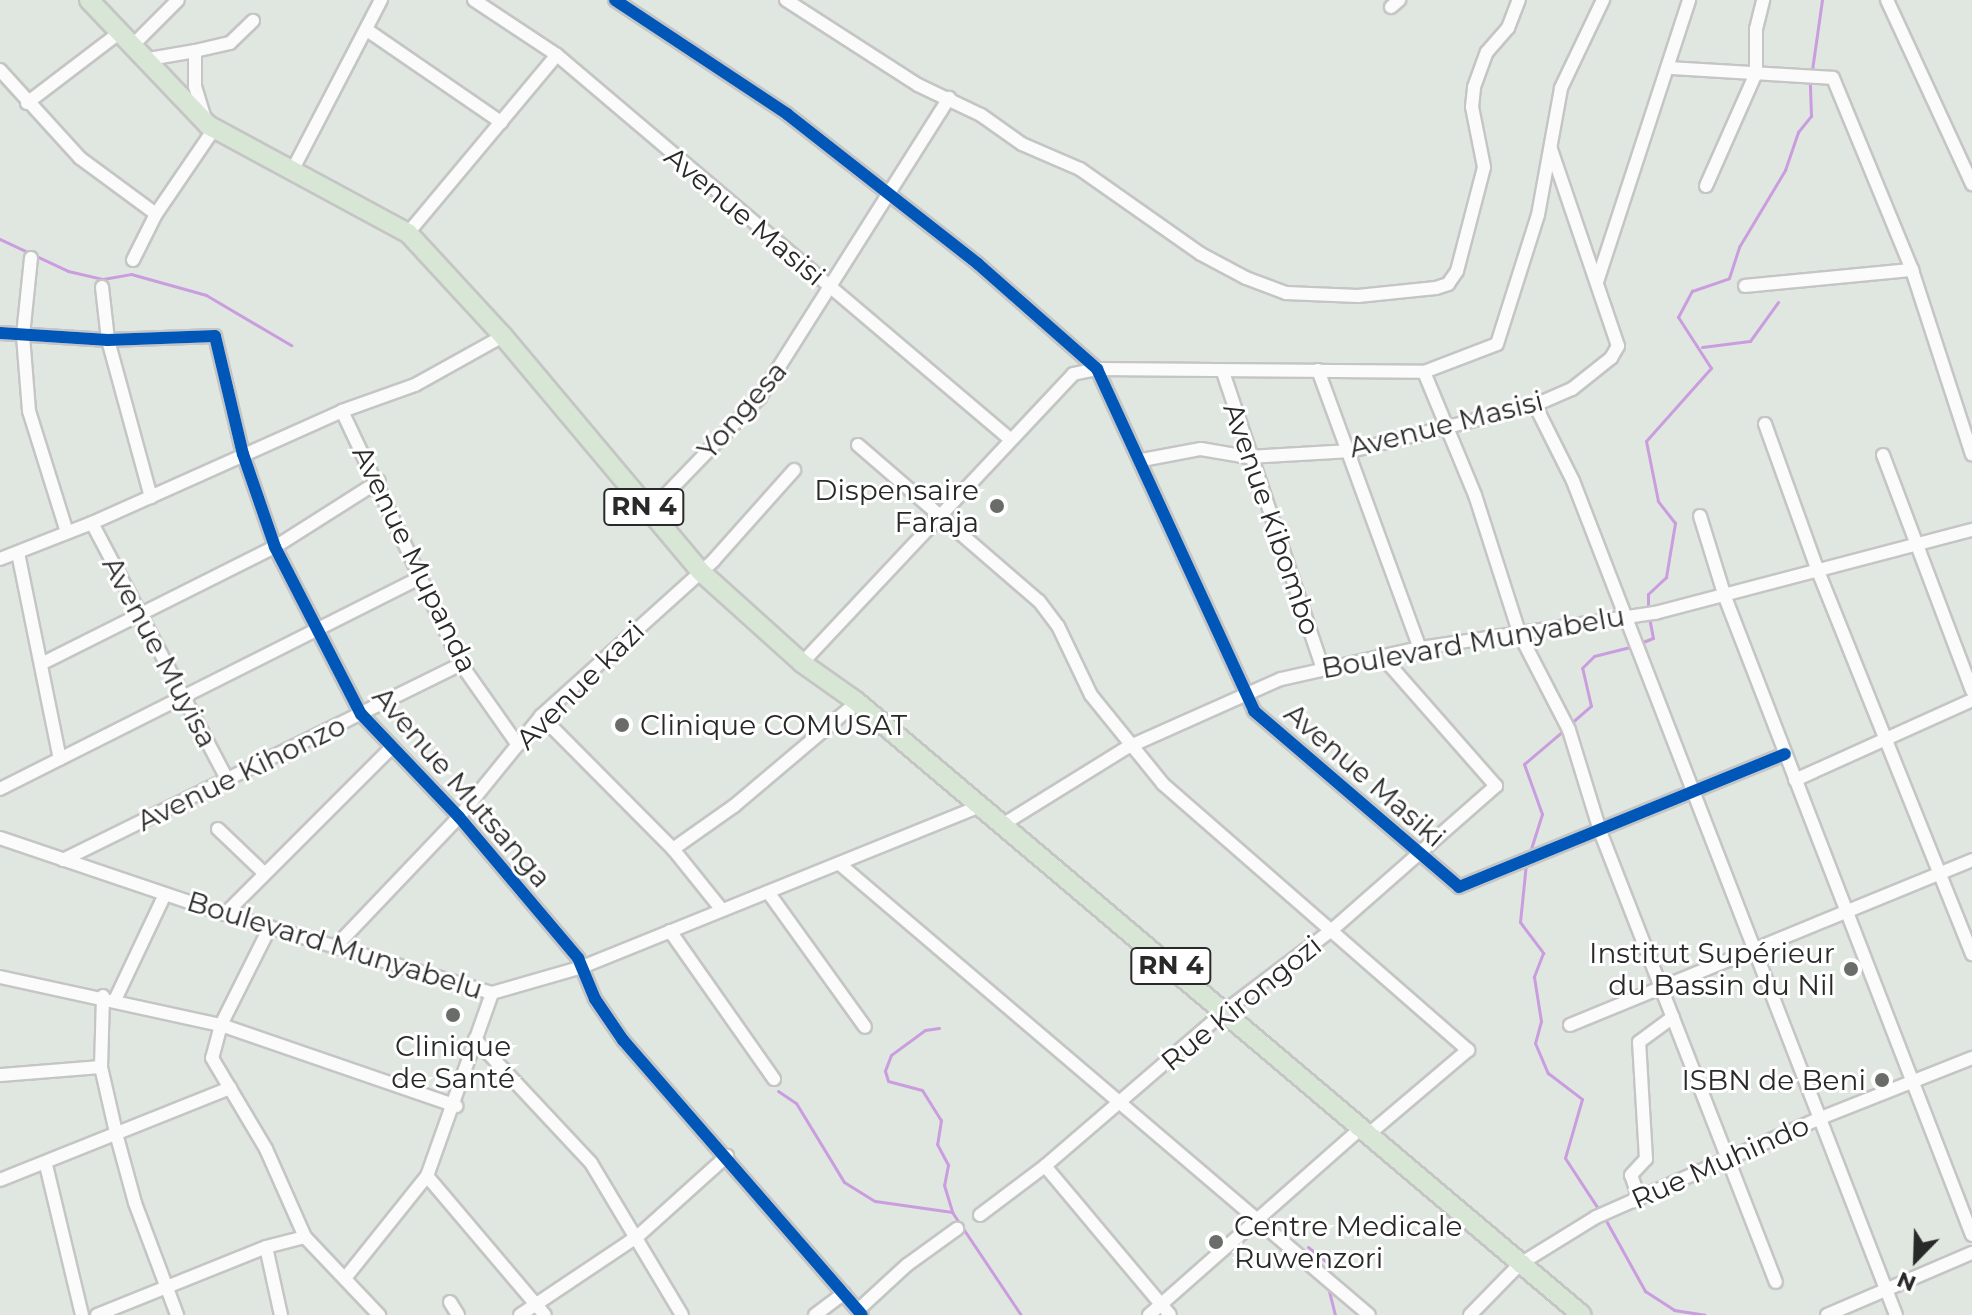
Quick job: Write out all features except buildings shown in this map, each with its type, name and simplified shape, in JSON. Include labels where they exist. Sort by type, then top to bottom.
[{"type":"highway","name":"RN 4","points":[[89,0],[211,127],[408,233],[503,336],[700,571],[802,663],[857,702],[1582,1315]]},
{"type":"street","points":[[27,103],[131,47],[178,0]]},
{"type":"street","points":[[293,169],[381,0]]},
{"type":"street","name":"Avenue Masisi","points":[[474,0],[557,55],[767,238],[833,289],[1010,439]]},
{"type":"street","points":[[615,0],[787,114],[892,195],[1097,369]]},
{"type":"street","points":[[786,0],[1022,144],[1080,169],[1201,254],[1246,278],[1286,293],[1417,292],[1448,284],[1457,271],[1484,167],[1472,107],[1474,87],[1487,52],[1508,28],[1519,0]]},
{"type":"street","points":[[1603,0],[1561,88],[1538,215],[1497,344],[1424,372],[1475,495],[1520,635],[1566,725],[1600,831],[1776,1282]]},
{"type":"street","points":[[1597,282],[1670,68],[1689,0]]},
{"type":"street","points":[[1706,186],[1756,73],[1756,29],[1763,0]]},
{"type":"street","points":[[1887,0],[1972,184]]},
{"type":"street","points":[[131,47],[195,51],[230,43],[253,21]]},
{"type":"street","points":[[367,30],[501,122]]},
{"type":"street","points":[[133,260],[156,214],[211,127],[195,86],[195,51]]},
{"type":"street","points":[[408,233],[557,55]]},
{"type":"street","points":[[1670,68],[1833,78],[1912,270],[1972,455]]},
{"type":"street","points":[[0,70],[80,158],[156,214]]},
{"type":"street","name":"Yongesa","points":[[649,512],[760,397],[833,289],[949,98]]},
{"type":"street","name":"Avenue Masisi","points":[[1142,460],[1201,449],[1248,457],[1351,451],[1446,430],[1535,405],[1572,389],[1615,353],[1618,346],[1550,147]]},
{"type":"street","points":[[31,258],[23,336],[29,411],[67,532]]},
{"type":"street","points":[[1745,286],[1912,270]]},
{"type":"street","points":[[102,287],[108,340],[151,497]]},
{"type":"street","points":[[0,333],[108,340]]},
{"type":"street","name":"Avenue Mutsanga","points":[[108,340],[215,336],[243,454],[275,547],[361,714],[390,749],[459,817],[582,967],[595,999],[623,1040],[727,1156],[860,1313]]},
{"type":"street","points":[[0,559],[92,523],[342,411],[415,385],[503,336]]},
{"type":"street","name":"Avenue Masisi","points":[[802,663],[937,514],[1073,374],[1097,369],[1424,372]]},
{"type":"street","name":"Avenue Masiki","points":[[1097,369],[1142,460],[1254,711],[1459,887],[1600,831]]},
{"type":"street","points":[[1318,370],[1351,451],[1420,648]]},
{"type":"street","name":"Avenue Kibombo","points":[[1223,372],[1248,457],[1322,666]]},
{"type":"street","points":[[1535,405],[1573,481],[1621,615],[1896,1315]]},
{"type":"street","name":"Avenue Mupanda","points":[[342,411],[379,481],[461,664],[518,745]]},
{"type":"street","points":[[1765,424],[1818,571],[1972,954]]},
{"type":"street","points":[[858,445],[1039,601],[1058,626],[1091,695],[1128,747],[1163,784],[1333,929],[1468,1050],[1258,1217],[1149,1315]]},
{"type":"street","points":[[1883,455],[1914,545],[1972,691]]},
{"type":"street","name":"Avenue kazi","points":[[336,946],[459,817],[541,716],[700,571],[794,470]]},
{"type":"street","points":[[41,664],[275,547],[379,481]]},
{"type":"street","points":[[1700,516],[1725,597],[1972,1235]]},
{"type":"street","name":"Avenue Muyisa","points":[[92,523],[228,781]]},
{"type":"street","name":"Boulevard Munyabelu","points":[[1002,825],[1128,747],[1245,695],[1322,666],[1420,648],[1520,635],[1621,615],[1649,613],[1725,597],[1972,530]]},
{"type":"street","points":[[18,553],[60,759]]},
{"type":"street","points":[[0,789],[316,627],[422,577]]},
{"type":"street","name":"Rue Kirongozi","points":[[980,1215],[1045,1166],[1225,1011],[1333,929],[1496,786],[1381,655]]},
{"type":"street","name":"Avenue Kihonzo","points":[[63,860],[461,664]]},
{"type":"street","points":[[1795,780],[1972,700]]},
{"type":"street","points":[[673,849],[734,806],[857,702]]},
{"type":"street","points":[[541,716],[673,849],[722,910]]},
{"type":"street","points":[[225,914],[390,749]]},
{"type":"street","points":[[1600,831],[1785,754]]},
{"type":"street","name":"Boulevard Munyabelu","points":[[0,838],[225,914],[492,993],[582,967],[768,892],[842,866],[980,806]]},
{"type":"street","points":[[218,829],[264,873]]},
{"type":"street","points":[[1570,1025],[1972,860]]},
{"type":"street","points":[[842,866],[1123,1101],[1369,1315]]},
{"type":"street","points":[[768,892],[865,1027]]},
{"type":"street","points":[[165,894],[109,998],[101,1067],[135,1203],[177,1315]]},
{"type":"street","points":[[270,927],[221,1025],[212,1058],[266,1149],[305,1237],[379,1315]]},
{"type":"street","points":[[670,931],[774,1079]]},
{"type":"street","points":[[0,977],[109,998],[221,1025],[456,1106]]},
{"type":"street","points":[[346,1277],[427,1176],[456,1106],[492,993]]},
{"type":"street","points":[[1639,1198],[1631,1175],[1646,1159],[1639,1042],[1673,1017]]},
{"type":"street","points":[[475,1039],[591,1163],[638,1236],[682,1315]]},
{"type":"street","name":"Rue Muhindo","points":[[1470,1315],[1520,1264],[1602,1215],[1726,1158],[1972,1058]]},
{"type":"street","points":[[0,1075],[101,1067]]},
{"type":"street","points":[[0,1180],[117,1137],[230,1088]]},
{"type":"street","points":[[520,1315],[638,1236],[727,1156]]},
{"type":"street","points":[[46,1165],[82,1315]]},
{"type":"street","points":[[1045,1166],[1170,1315]]},
{"type":"street","points":[[427,1176],[545,1315]]},
{"type":"street","points":[[860,1313],[907,1265],[957,1229]]},
{"type":"street","points":[[97,1315],[167,1284],[266,1247],[305,1237]]},
{"type":"street","points":[[266,1247],[281,1315]]},
{"type":"street","points":[[1827,1315],[1885,1286],[1972,1253]]},
{"type":"street","points":[[815,1315],[844,1293]]},
{"type":"street","points":[[450,1302],[458,1315]]},
{"type":"waterway","points":[[1812,70],[1822,0]]},
{"type":"waterway","points":[[1648,611],[1648,594],[1666,577],[1675,523],[1658,501],[1646,441],[1711,368],[1678,317],[1692,291],[1729,278],[1739,247],[1785,170],[1798,132],[1811,116],[1810,82]]},
{"type":"waterway","points":[[0,239],[68,271],[103,279],[131,274],[206,295],[291,345]]},
{"type":"waterway","points":[[1702,347],[1750,341],[1778,302]]},
{"type":"waterway","points":[[1638,644],[1653,638],[1649,618]]},
{"type":"waterway","points":[[1569,725],[1591,706],[1582,668],[1594,656],[1631,647]]},
{"type":"waterway","points":[[1529,855],[1542,814],[1524,764],[1564,730]]},
{"type":"waterway","points":[[1526,863],[1520,922],[1543,953],[1534,977],[1541,1021],[1535,1043],[1548,1073],[1582,1099],[1565,1158],[1599,1210]]},
{"type":"waterway","points":[[939,1028],[925,1030],[891,1055],[885,1071],[888,1081],[922,1090],[941,1120],[937,1144],[948,1165],[944,1185],[952,1212]]},
{"type":"waterway","points":[[778,1091],[796,1103],[844,1182],[875,1201],[952,1212],[1021,1315]]},
{"type":"waterway","points":[[1604,1217],[1645,1291],[1674,1310],[1705,1315]]},
{"type":"waterway","points":[[1308,1247],[1330,1265],[1327,1272]]},
{"type":"waterway","points":[[1328,1287],[1335,1315]]},
{"type":"cycle path","points":[[615,0],[787,114],[978,264],[1097,369],[1254,711],[1459,887],[1785,754]]},
{"type":"cycle path","points":[[0,333],[108,340],[215,336],[243,454],[275,547],[361,714],[459,817],[578,958],[595,999],[623,1040],[862,1315]]},
{"type":"place","name":"Dispensaire Faraja","points":[[997,506]]},
{"type":"place","name":"Clinique COMUSAT","points":[[622,725]]},
{"type":"place","name":"Institut Supérieur du Bassin du Nil","points":[[1851,969]]},
{"type":"place","name":"Clinique de Santé","points":[[453,1015]]},
{"type":"place","name":"ISBN de Beni","points":[[1882,1080]]},
{"type":"place","name":"Centre Medicale Ruwenzori","points":[[1216,1242]]}]
